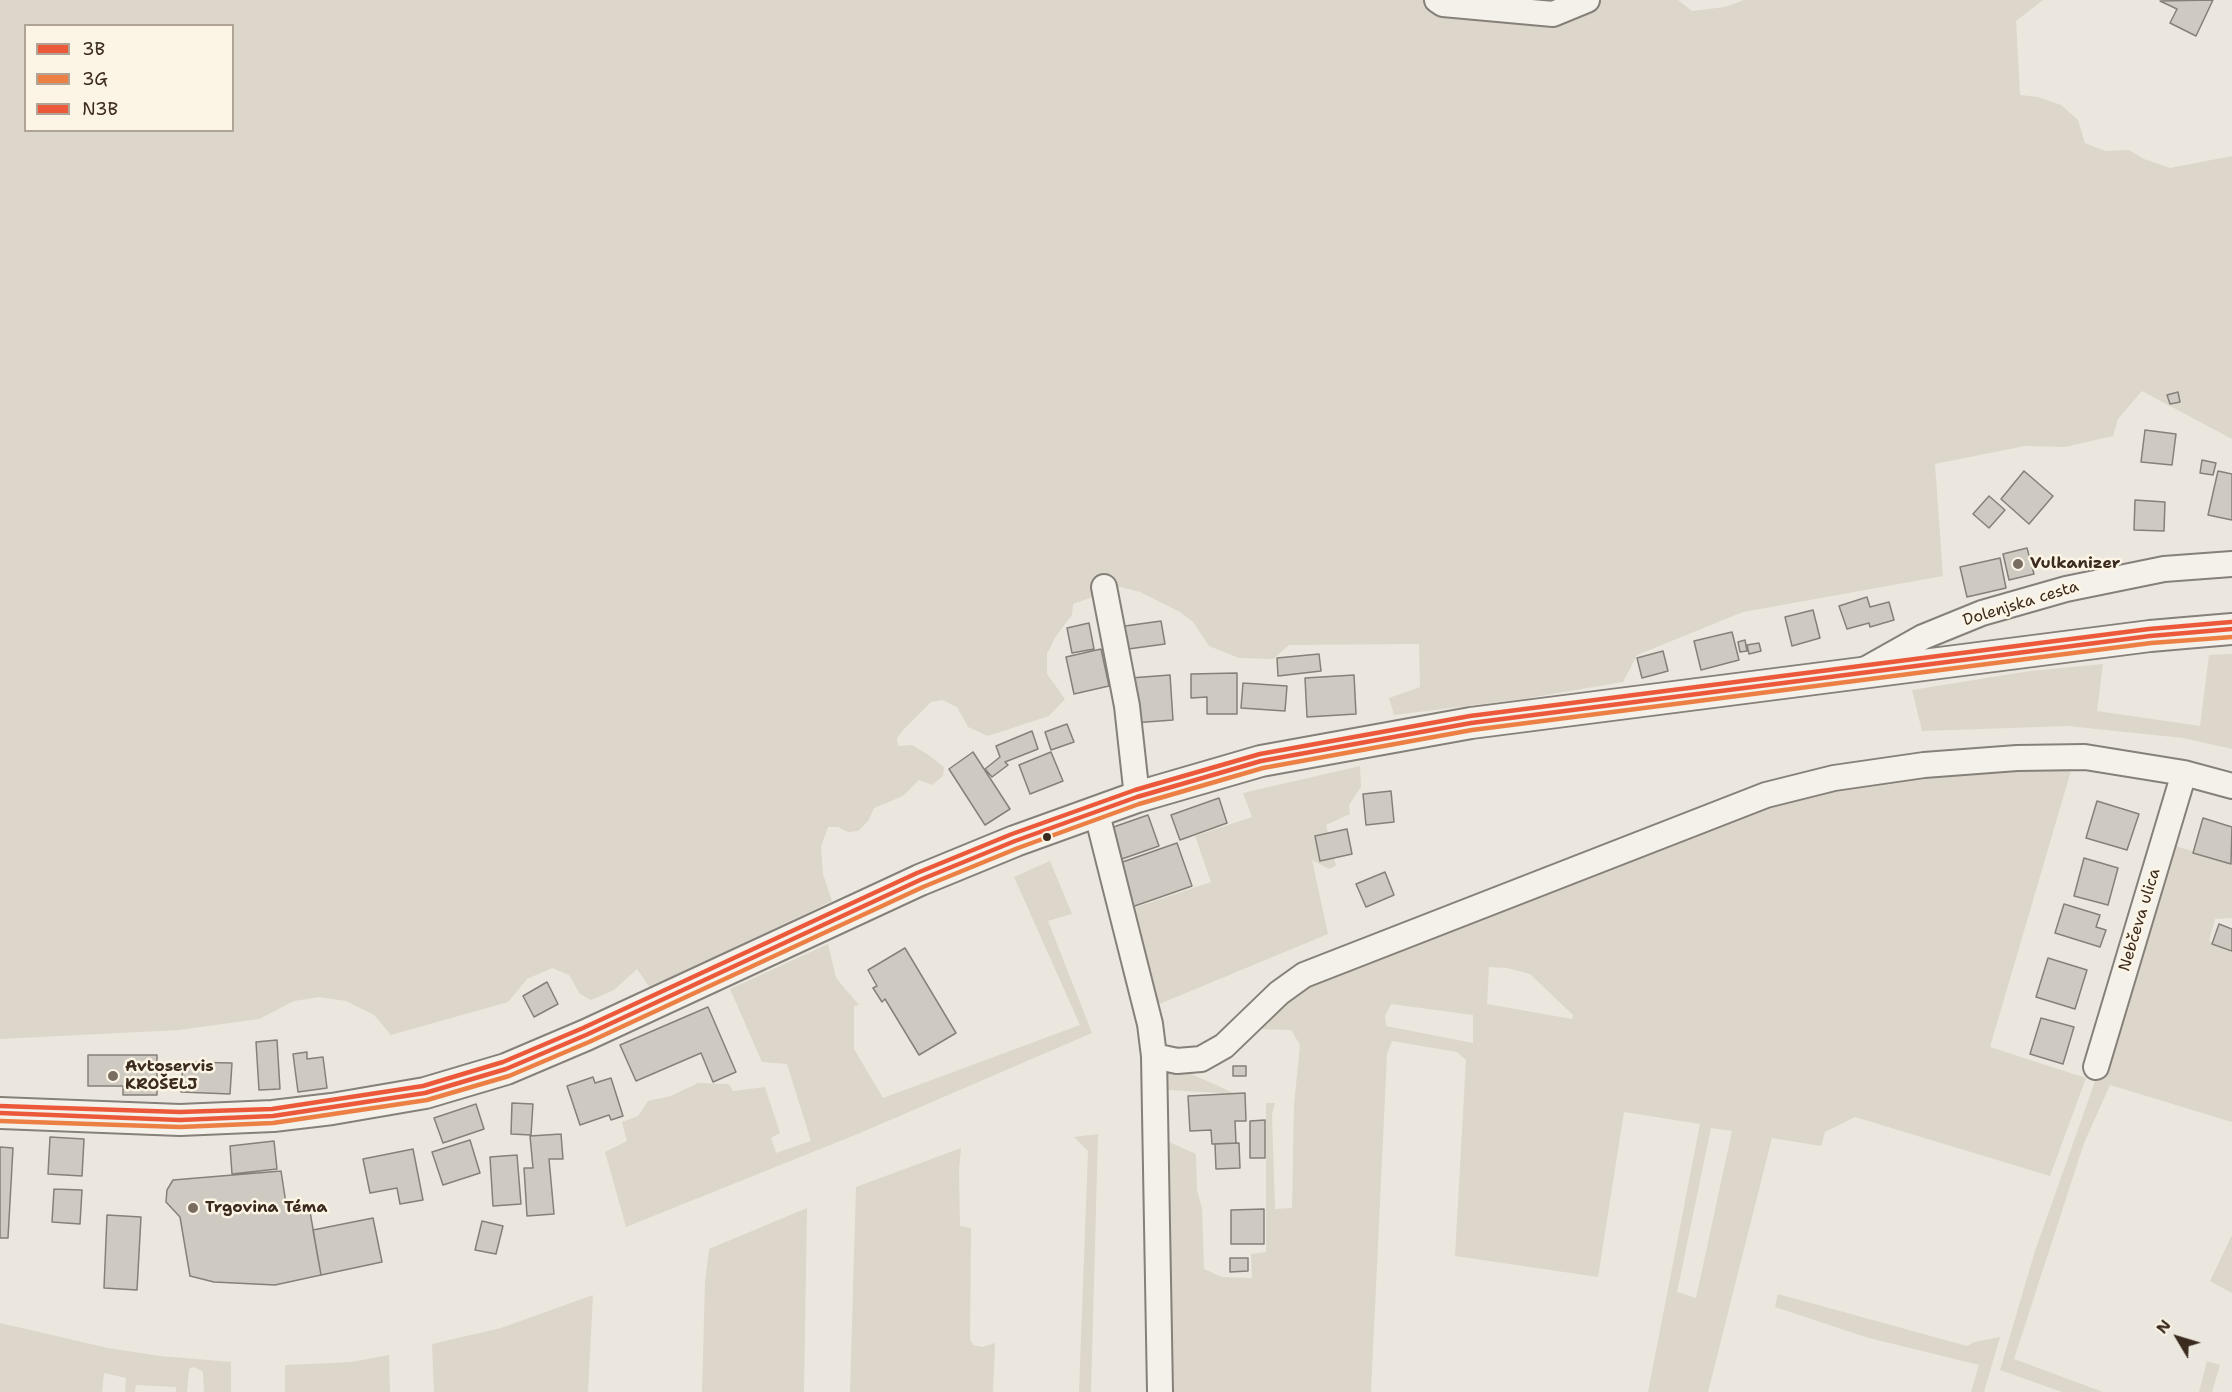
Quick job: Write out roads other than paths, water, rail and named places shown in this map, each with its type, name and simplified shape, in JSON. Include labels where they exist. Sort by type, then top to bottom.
[{"type":"main road","name":"Dolenjska cesta","points":[[0,1113],[180,1120],[273,1116],[332,1109],[425,1093],[506,1069],[566,1044],[920,880],[1096,810],[1261,761],[1471,723],[2150,636],[2232,629]]},
{"type":"street","points":[[1437,0],[1443,4],[1553,14],[1587,0]]},
{"type":"street","name":"Dolenjska cesta","points":[[1857,675],[1923,637],[1993,610],[2066,589],[2164,569],[2232,564]]},
{"type":"street","points":[[1104,587],[1126,706],[1137,796]]},
{"type":"street","points":[[1154,1056],[1177,1061],[1201,1059],[1224,1046],[1279,993],[1304,975],[1766,795],[1834,778],[1959,762],[2085,757],[2184,773],[2232,786]]},
{"type":"street","name":"Nebčeva ulica","points":[[2096,1067],[2184,773]]},
{"type":"street","points":[[1096,810],[1150,1024],[1154,1056],[1160,1392]]},
{"type":"place","name":"Vulkanizer","points":[[2018,564]]},
{"type":"place","name":"Avtoservis KROŠELJ","points":[[113,1076]]},
{"type":"place","name":"Trgovina Téma","points":[[193,1208]]}]
